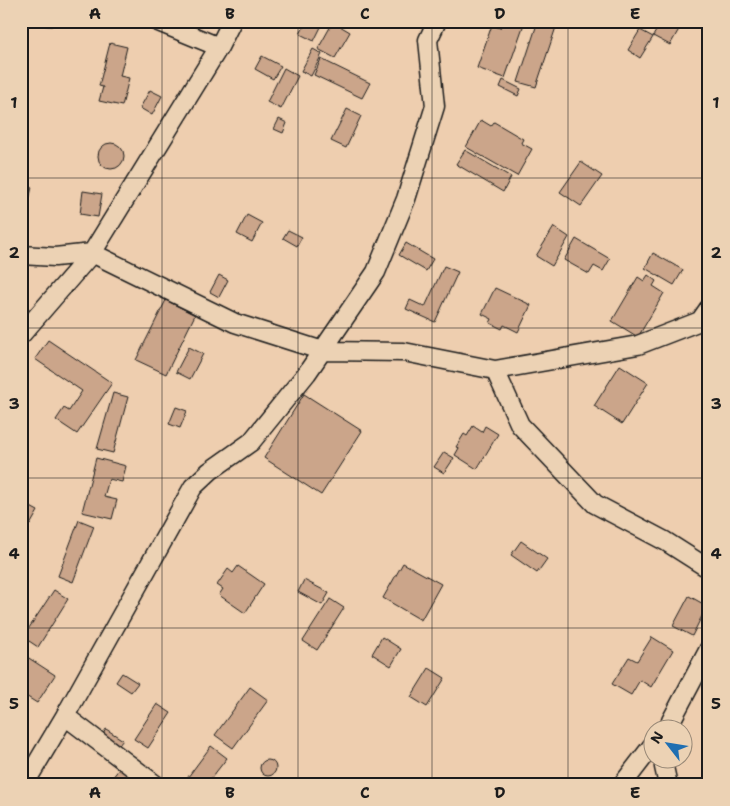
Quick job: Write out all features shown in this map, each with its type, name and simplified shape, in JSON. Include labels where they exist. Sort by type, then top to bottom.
[{"type":"street","points":[[156,21],[218,47]]},
{"type":"street","points":[[21,335],[92,253],[232,21]]},
{"type":"street","points":[[24,785],[65,716],[193,487],[210,471],[250,442],[307,373],[376,272],[406,199],[434,106],[428,40],[437,21]]},
{"type":"street","points":[[21,255],[55,257],[92,253],[235,322],[323,351],[404,352],[495,370],[638,345],[700,321],[709,308]]},
{"type":"street","points":[[495,370],[520,425],[596,504],[665,541],[709,569]]},
{"type":"street","points":[[673,718],[709,649]]},
{"type":"street","points":[[65,716],[156,785]]},
{"type":"street","points":[[622,785],[642,759]]},
{"type":"street","points":[[664,768],[668,785]]},
{"type":"building","points":[[21,21],[52,21],[52,26],[21,24]]},
{"type":"building","points":[[307,21],[324,21],[314,41],[300,34]]},
{"type":"building","points":[[502,21],[525,21],[505,78],[477,68],[492,25],[500,28]]},
{"type":"building","points":[[538,21],[558,21],[536,87],[518,82]]},
{"type":"building","points":[[662,21],[678,21],[682,24],[670,45],[653,36]]},
{"type":"building","points":[[333,22],[350,32],[335,58],[318,49]]},
{"type":"building","points":[[640,30],[653,37],[640,58],[628,50]]},
{"type":"building","points":[[110,43],[127,47],[120,76],[129,78],[122,106],[99,101],[103,87],[99,86]]},
{"type":"building","points":[[313,49],[322,54],[311,76],[301,71]]},
{"type":"building","points":[[262,56],[281,66],[273,79],[255,69]]},
{"type":"building","points":[[321,59],[370,83],[362,98],[314,75]]},
{"type":"building","points":[[284,68],[298,76],[281,109],[267,102]]},
{"type":"building","points":[[503,80],[521,89],[518,96],[500,87]]},
{"type":"building","points":[[150,90],[162,96],[152,115],[140,108]]},
{"type":"building","points":[[347,109],[361,116],[346,148],[331,141]]},
{"type":"building","points":[[279,119],[287,123],[283,133],[274,129]]},
{"type":"building","points":[[481,120],[491,126],[494,122],[523,139],[521,143],[532,149],[517,176],[466,147]]},
{"type":"building","points":[[111,143],[120,147],[124,156],[120,165],[111,169],[102,165],[98,156],[102,147]]},
{"type":"building","points":[[465,150],[511,177],[503,192],[456,164]]},
{"type":"building","points":[[581,162],[602,176],[581,206],[560,192]]},
{"type":"building","points":[[21,184],[32,187],[29,200],[21,198]]},
{"type":"building","points":[[83,191],[102,194],[98,217],[80,214]]},
{"type":"building","points":[[247,215],[262,223],[252,242],[237,234]]},
{"type":"building","points":[[554,227],[569,237],[552,266],[536,256]]},
{"type":"building","points":[[288,230],[302,237],[297,246],[283,238]]},
{"type":"building","points":[[576,239],[610,259],[603,271],[594,266],[589,274],[564,260]]},
{"type":"building","points":[[406,243],[433,259],[426,271],[399,255]]},
{"type":"building","points":[[653,253],[683,270],[674,285],[645,268]]},
{"type":"building","points":[[444,266],[458,272],[435,322],[406,309],[410,300],[425,307]]},
{"type":"building","points":[[219,275],[228,280],[219,297],[210,292]]},
{"type":"building","points":[[648,275],[656,281],[653,286],[664,293],[638,337],[612,321],[638,277],[644,281]]},
{"type":"building","points":[[495,288],[531,305],[518,332],[504,325],[502,329],[490,323],[492,319],[482,314]]},
{"type":"building","points":[[166,300],[195,315],[166,374],[136,360]]},
{"type":"building","points":[[48,340],[112,383],[77,434],[56,420],[64,408],[69,411],[82,391],[35,359]]},
{"type":"building","points":[[189,347],[203,354],[190,379],[176,372]]},
{"type":"building","points":[[620,365],[648,383],[622,424],[594,406]]},
{"type":"building","points":[[113,393],[128,397],[113,453],[97,449]]},
{"type":"building","points":[[304,394],[362,431],[321,495],[264,458]]},
{"type":"building","points":[[176,407],[187,411],[180,428],[169,424]]},
{"type":"building","points":[[473,426],[482,432],[485,426],[498,434],[477,469],[455,455],[459,448],[456,447],[464,434],[467,436]]},
{"type":"building","points":[[444,452],[454,458],[444,473],[434,467]]},
{"type":"building","points":[[96,458],[126,466],[122,482],[109,479],[104,497],[117,500],[112,519],[82,512]]},
{"type":"building","points":[[21,502],[38,511],[30,525],[21,520]]},
{"type":"building","points":[[79,520],[94,526],[73,582],[58,576]]},
{"type":"building","points":[[521,541],[547,559],[537,573],[511,555]]},
{"type":"building","points":[[403,563],[441,584],[421,620],[383,598]]},
{"type":"building","points":[[238,566],[264,584],[245,613],[219,595],[223,589],[217,585],[228,569],[233,573]]},
{"type":"building","points":[[304,580],[329,593],[322,605],[298,592]]},
{"type":"building","points":[[54,590],[68,599],[38,647],[23,637]]},
{"type":"building","points":[[689,596],[707,606],[692,636],[673,626]]},
{"type":"building","points":[[330,599],[344,608],[317,650],[303,641]]},
{"type":"building","points":[[382,637],[401,649],[391,666],[372,654]]},
{"type":"building","points":[[652,637],[673,650],[651,687],[640,680],[631,695],[612,684],[629,657],[637,661]]},
{"type":"building","points":[[21,653],[55,675],[37,703],[21,693]]},
{"type":"building","points":[[429,668],[445,678],[427,707],[411,697]]},
{"type":"building","points":[[122,673],[138,683],[131,692],[116,682]]},
{"type":"building","points":[[250,687],[268,700],[233,748],[215,735]]},
{"type":"building","points":[[157,704],[171,713],[148,748],[134,739]]},
{"type":"building","points":[[106,729],[123,740],[119,745],[103,734]]},
{"type":"building","points":[[211,746],[227,758],[206,785],[182,785]]},
{"type":"building","points":[[265,760],[271,760],[276,765],[274,774],[265,776],[260,771],[260,765]]},
{"type":"building","points":[[120,768],[135,780],[132,785],[120,785],[112,778]]}]
